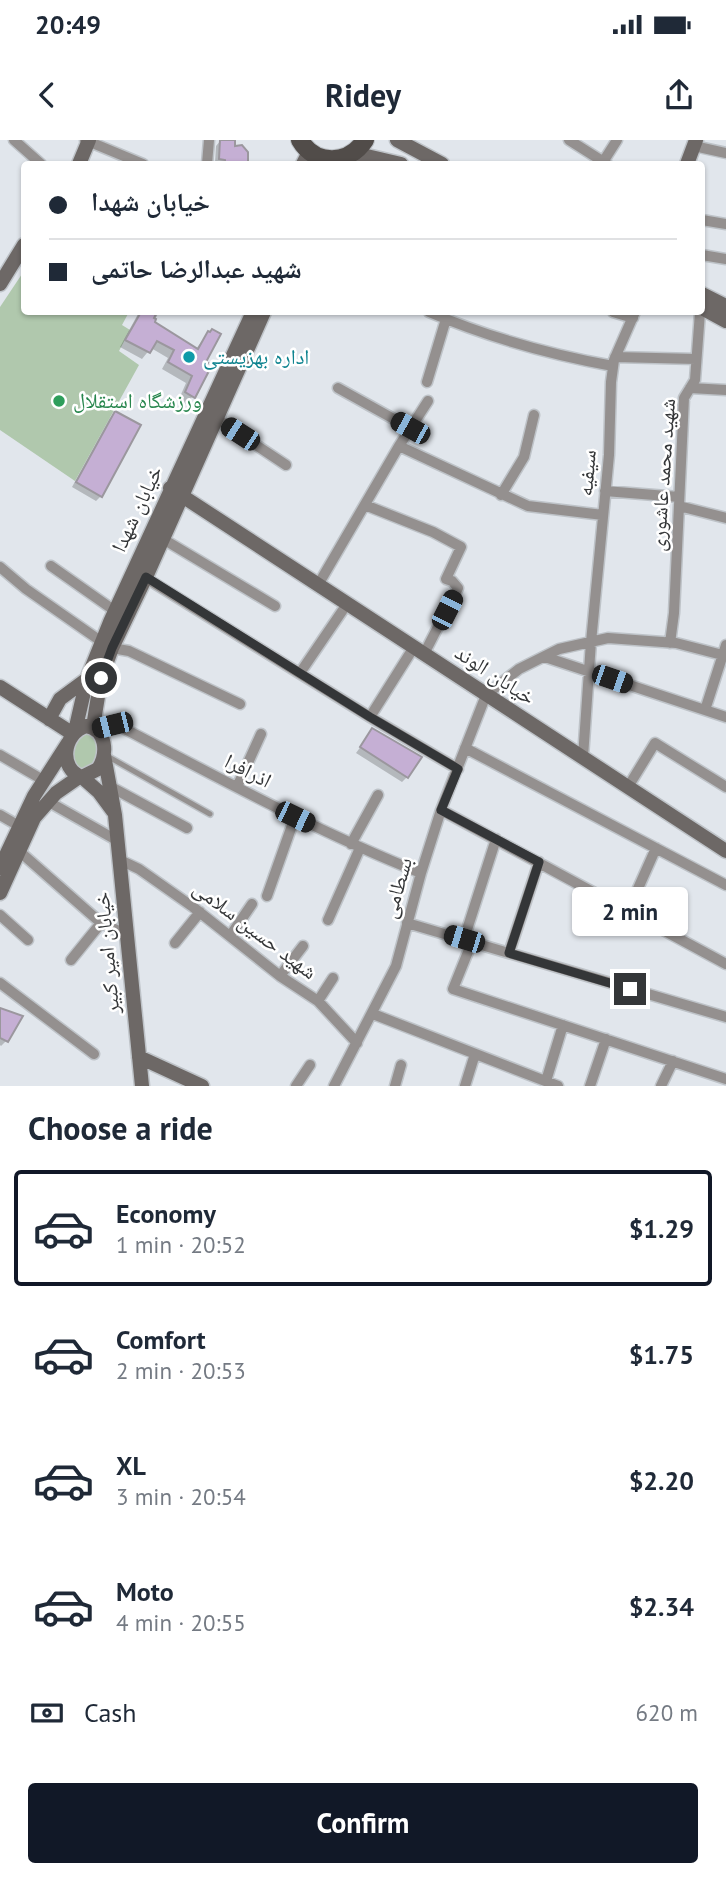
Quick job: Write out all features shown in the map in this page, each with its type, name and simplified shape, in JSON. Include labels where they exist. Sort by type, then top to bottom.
[{"type":"main road","points":[[80,161],[88,141]]},
{"type":"main road","points":[[398,161],[407,142],[437,161]]},
{"type":"main road","points":[[688,161],[695,143]]},
{"type":"main road","points":[[332,161],[359,146],[391,161]]},
{"type":"main road","points":[[304,152],[324,161]]},
{"type":"main road","points":[[0,284],[4,266],[21,248]]},
{"type":"main road","points":[[705,296],[726,306]]},
{"type":"main road","points":[[705,312],[726,321]]},
{"type":"main road","name":"خیابان شهدا","points":[[94,728],[115,611],[132,570],[217,419],[254,315]]},
{"type":"main road","name":"خیابان شهدا","points":[[0,868],[43,780],[72,736],[87,679],[146,577],[163,539],[176,492],[254,315]]},
{"type":"main road","name":"خیابان الوند","points":[[176,492],[726,851]]},
{"type":"main road","points":[[49,719],[60,699],[87,679]]},
{"type":"main road","points":[[0,687],[72,736]]},
{"type":"main road","points":[[0,893],[34,818],[63,787],[81,777],[98,769],[104,755],[103,741],[94,728],[86,726],[72,736],[68,764],[74,774],[81,777],[108,802],[115,816]]},
{"type":"main road","name":"خیابان امیر کبیر","points":[[104,755],[118,841],[125,934],[142,1086]]},
{"type":"main road","points":[[139,1057],[202,1086]]},
{"type":"street","points":[[14,140],[38,161]]},
{"type":"street","points":[[207,161],[209,140]]},
{"type":"street","points":[[569,140],[602,161]]},
{"type":"street","points":[[606,161],[617,140]]},
{"type":"street","points":[[88,141],[136,161]]},
{"type":"street","points":[[695,143],[726,153]]},
{"type":"street","points":[[705,220],[726,224]]},
{"type":"street","points":[[705,256],[726,259]]},
{"type":"street","points":[[436,315],[545,353],[614,362],[696,359]]},
{"type":"street","name":"سیفیه","points":[[583,757],[606,491],[614,362],[634,315]]},
{"type":"street","name":"شهید محمد عاشوری","points":[[670,643],[674,613],[684,398],[695,380],[700,315]]},
{"type":"street","points":[[427,382],[446,319]]},
{"type":"street","points":[[338,388],[410,428]]},
{"type":"street","points":[[690,388],[726,390]]},
{"type":"street","points":[[318,585],[428,401]]},
{"type":"street","points":[[501,495],[524,457],[534,415]]},
{"type":"street","points":[[217,419],[286,465]]},
{"type":"street","points":[[399,446],[528,506],[603,515]]},
{"type":"street","points":[[606,491],[679,502],[726,518]]},
{"type":"street","points":[[365,505],[433,532],[461,547],[446,579],[458,588],[419,651],[370,717]]},
{"type":"street","points":[[163,539],[275,606]]},
{"type":"street","points":[[51,566],[115,611]]},
{"type":"street","points":[[0,567],[26,589],[107,645],[130,651],[240,704]]},
{"type":"street","points":[[132,570],[458,769]]},
{"type":"street","points":[[300,673],[347,604]]},
{"type":"street","points":[[486,695],[519,669],[559,649],[608,638],[670,643],[725,652],[705,710]]},
{"type":"street","points":[[545,657],[726,717]]},
{"type":"street","name":"بسطامی","points":[[334,1086],[396,966],[441,810],[486,695]]},
{"type":"street","name":"اذرافرا","points":[[94,728],[112,725],[123,728],[295,817],[355,846],[421,873]]},
{"type":"street","points":[[237,787],[261,734]]},
{"type":"street","points":[[628,788],[654,743],[726,787]]},
{"type":"street","points":[[465,748],[726,885]]},
{"type":"street","points":[[0,755],[43,780]]},
{"type":"street","points":[[111,787],[187,828]]},
{"type":"street","points":[[328,920],[355,846],[378,796]]},
{"type":"street","points":[[49,802],[118,841]]},
{"type":"street","points":[[441,810],[726,964]]},
{"type":"street","points":[[0,815],[19,826]]},
{"type":"street","points":[[267,896],[295,817]]},
{"type":"street","points":[[495,839],[453,989],[673,1061],[723,1081]]},
{"type":"street","points":[[628,911],[656,848]]},
{"type":"street","points":[[19,851],[101,923],[125,934]]},
{"type":"street","name":"شهید حسین سلامی","points":[[120,860],[139,869],[200,912],[280,976],[318,1001],[357,1043]]},
{"type":"street","points":[[509,953],[539,862]]},
{"type":"street","points":[[230,936],[252,904]]},
{"type":"street","points":[[175,943],[200,912]]},
{"type":"street","points":[[0,915],[28,940]]},
{"type":"street","points":[[71,960],[101,923]]},
{"type":"street","points":[[407,923],[726,1017]]},
{"type":"street","points":[[280,976],[303,946]]},
{"type":"street","points":[[318,1001],[332,978]]},
{"type":"street","points":[[0,983],[94,1054]]},
{"type":"street","points":[[373,1014],[475,1054],[532,1081],[546,1081],[558,1086]]},
{"type":"street","points":[[546,1081],[563,1025]]},
{"type":"street","points":[[590,1086],[606,1039]]},
{"type":"street","points":[[465,1086],[475,1054]]},
{"type":"street","points":[[661,1086],[673,1061]]},
{"type":"street","points":[[296,1086],[310,1065]]},
{"type":"street","points":[[395,1086],[401,1065]]},
{"type":"lane","points":[[104,755],[210,814]]},
{"type":"green space","name":"ورزشگاه استقلال","points":[[21,276],[21,315],[127,315],[122,325],[130,330],[119,351],[139,365],[75,481],[0,430],[0,307]]},
{"type":"green space","points":[[84,731],[91,732],[99,748],[94,764],[87,770],[78,769],[73,753],[77,740]]},
{"type":"building","points":[[220,140],[235,140],[235,146],[242,145],[248,152],[248,161],[219,159]]},
{"type":"building","name":"اداره بهزیستی","points":[[139,315],[156,315],[155,322],[198,349],[208,331],[212,329],[221,334],[206,362],[210,369],[195,398],[185,392],[192,376],[168,362],[174,350],[157,341],[150,353],[125,340]]},
{"type":"building","points":[[115,411],[141,425],[102,497],[76,482]]},
{"type":"building","points":[[372,728],[422,757],[408,778],[360,747]]},
{"type":"building","points":[[0,1008],[23,1016],[8,1042],[0,1038]]},
{"type":"place","name":"اداره بهزیستی","points":[[189,357]]},
{"type":"place","name":"ورزشگاه استقلال","points":[[59,401]]},
{"type":"route","points":[[101,678],[112,648],[146,577],[458,769],[441,810],[539,862],[509,953],[630,989]]}]
